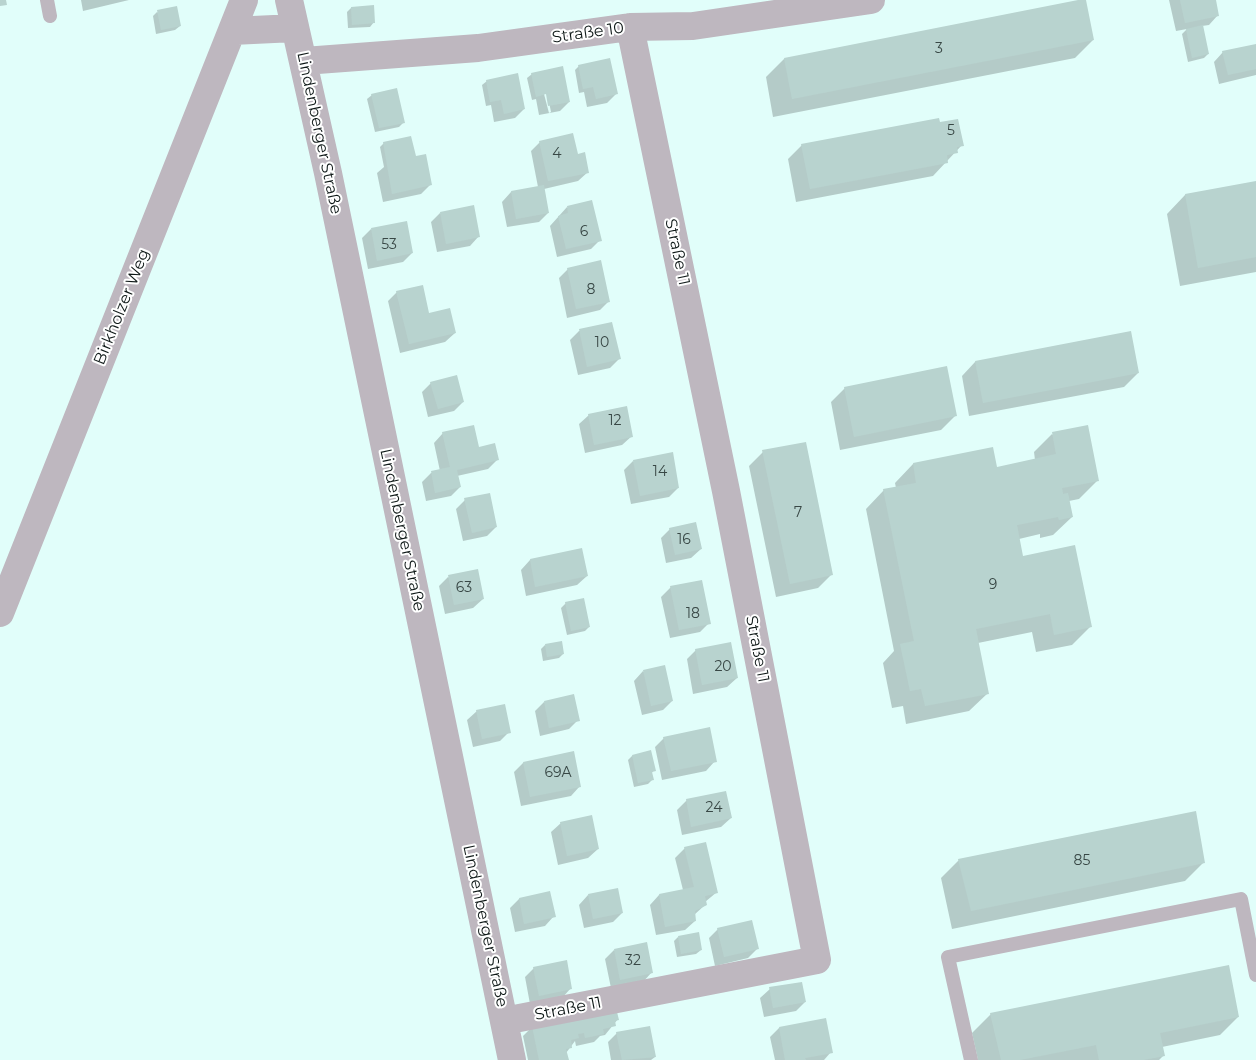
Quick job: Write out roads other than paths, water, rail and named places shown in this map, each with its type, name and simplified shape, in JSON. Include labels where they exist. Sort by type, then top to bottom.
[{"type":"street","name":"Birkholzer Weg","points":[[0,613],[244,0]]},
{"type":"street","name":"Lindenberger Straße","points":[[288,0],[304,61],[512,1060]]},
{"type":"street","name":"Straße 10","points":[[304,61],[478,48],[630,27],[692,26],[871,0]]},
{"type":"street","name":"Straße 11","points":[[504,1021],[817,960],[726,491],[630,27]]},
{"type":"street","points":[[232,31],[295,28]]},
{"type":"lane","points":[[47,0],[50,16]]},
{"type":"lane","points":[[971,1060],[948,957],[1241,899],[1256,975]]}]
